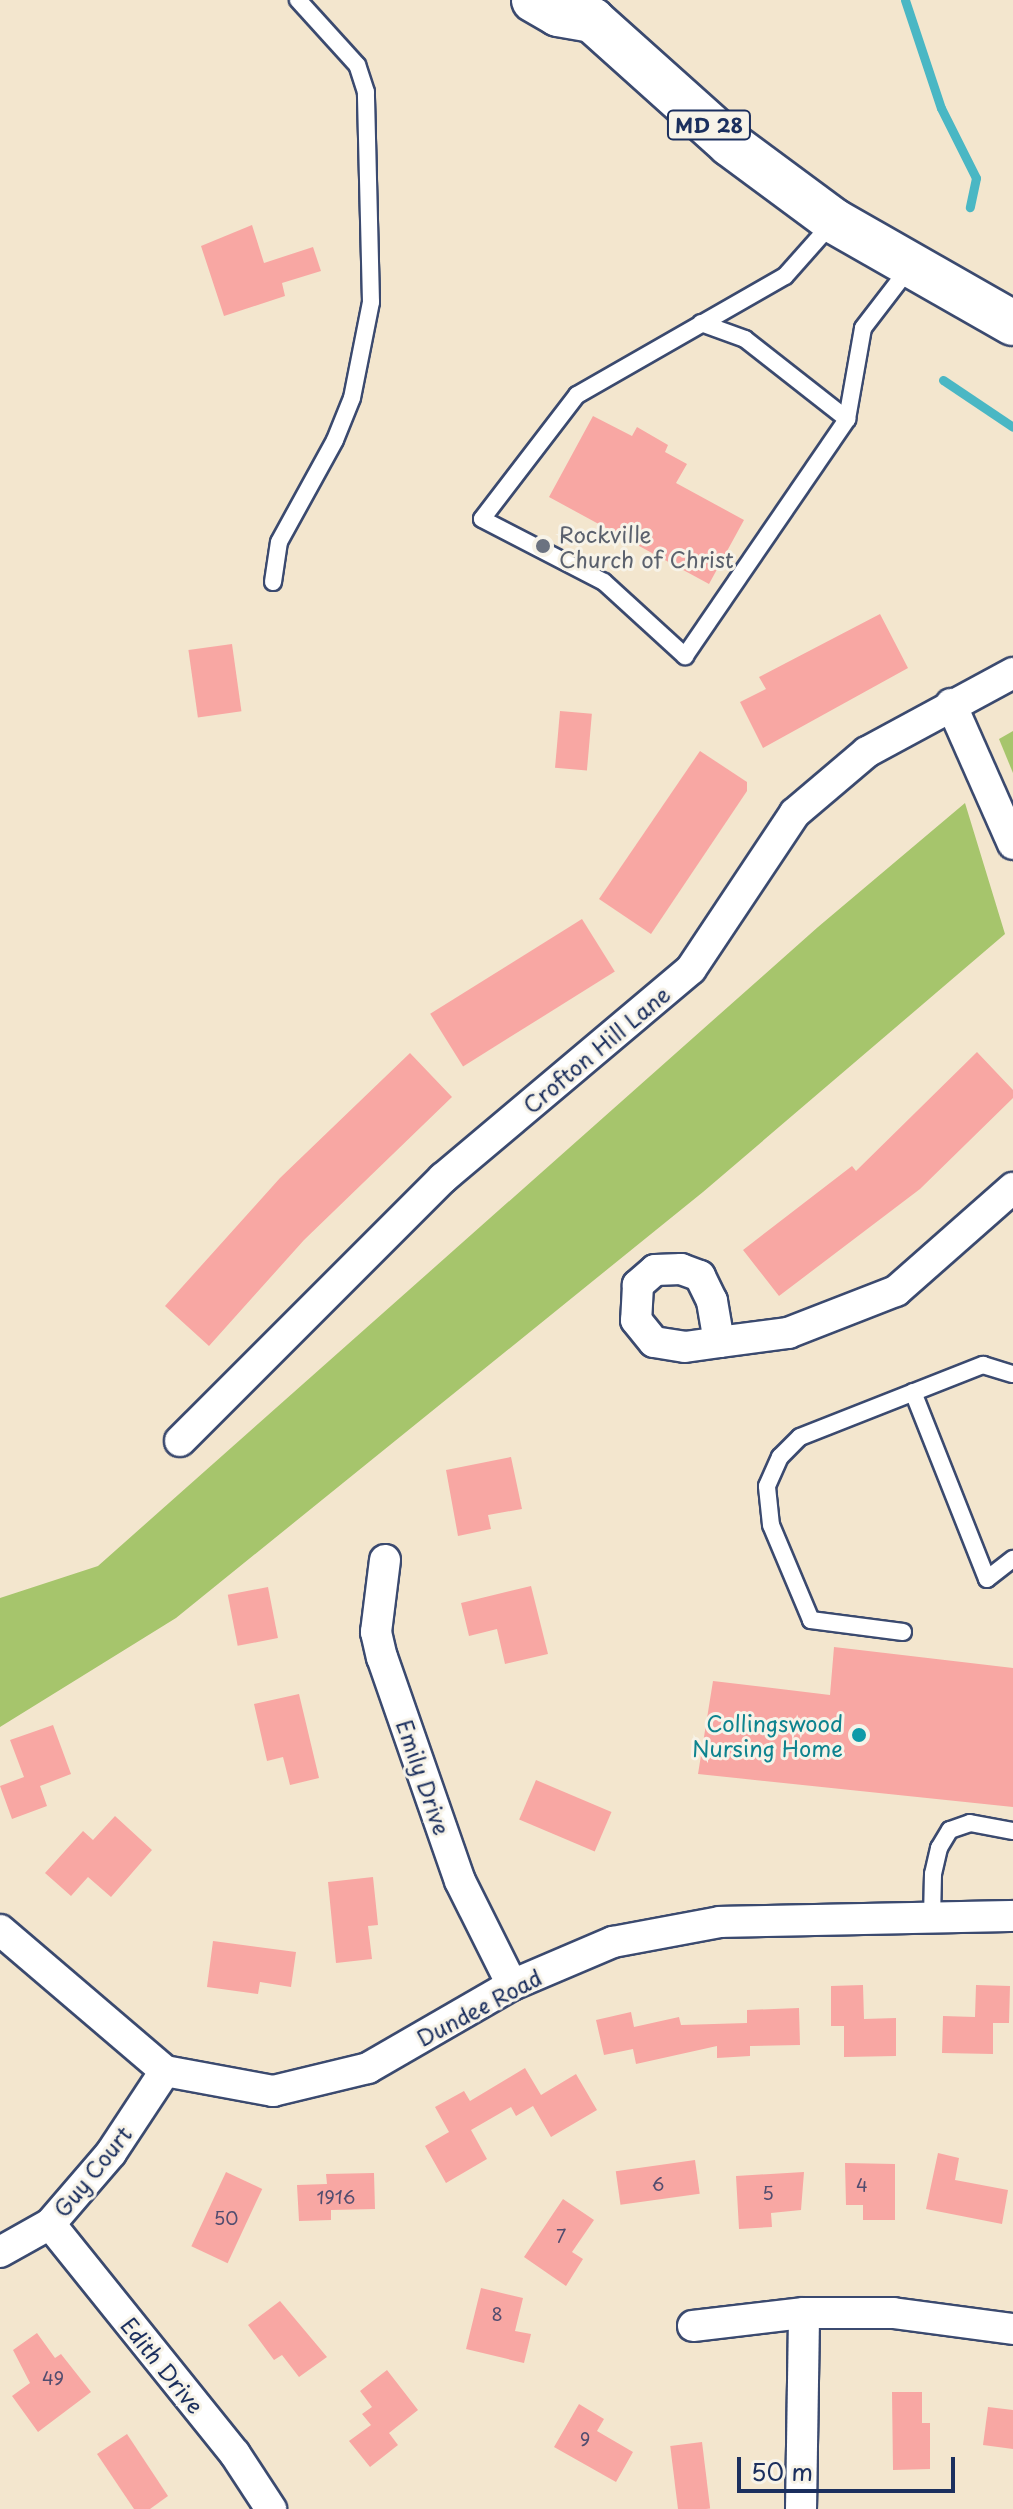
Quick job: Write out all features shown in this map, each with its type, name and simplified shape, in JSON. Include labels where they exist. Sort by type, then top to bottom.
[{"type":"main road","name":"MD 28","points":[[534,0],[558,14],[594,10],[730,144],[834,221],[1013,323]]},
{"type":"street","name":"Crofton Hill Lane","points":[[180,1441],[443,1178],[691,969],[795,813],[867,752],[1013,673]]},
{"type":"street","points":[[951,704],[1013,844]]},
{"type":"street","points":[[719,1342],[788,1333],[896,1291],[1013,1188]]},
{"type":"street","name":"Emily Drive","points":[[385,1560],[376,1632],[382,1657],[460,1881],[512,1985]]},
{"type":"street","name":"Dundee Road","points":[[165,2071],[273,2091],[354,2071],[512,1985],[613,1942],[720,1922],[1013,1916]]},
{"type":"street","points":[[0,1930],[165,2071]]},
{"type":"street","name":"Guy Court","points":[[0,2252],[50,2224],[111,2153],[165,2071]]},
{"type":"street","name":"Edith Drive","points":[[50,2224],[235,2454],[271,2509]]},
{"type":"street","points":[[801,2509],[804,2313]]},
{"type":"street","points":[[693,2326],[804,2313],[893,2313],[1013,2329]]},
{"type":"lane","points":[[273,582],[279,542],[335,440],[352,398],[371,302],[366,92],[357,65],[298,0]]},
{"type":"lane","points":[[834,221],[794,269],[577,395],[482,519],[604,582],[685,656],[847,419],[863,328],[911,265]]},
{"type":"lane","points":[[701,323],[745,339],[847,419]]},
{"type":"lane","points":[[903,1632],[811,1620],[771,1525],[767,1486],[780,1457],[800,1437],[983,1365],[1013,1374]]},
{"type":"lane","points":[[913,1392],[987,1579],[1013,1559]]},
{"type":"lane","points":[[932,1918],[933,1874],[939,1848],[950,1830],[970,1823],[1013,1831]]},
{"type":"green space","points":[[1013,731],[1013,773],[999,739]]},
{"type":"green space","points":[[965,803],[1005,934],[703,1192],[176,1618],[0,1727],[0,1598],[98,1566],[818,927]]},
{"type":"building","points":[[252,225],[264,263],[313,247],[321,271],[282,283],[285,296],[224,316],[201,246]]},
{"type":"building","name":"Rockville Church of Christ","points":[[593,416],[632,436],[637,427],[668,445],[665,452],[687,464],[676,483],[744,520],[709,584],[549,497]]},
{"type":"building","points":[[880,614],[908,668],[763,748],[740,702],[766,689],[759,677]]},
{"type":"building","points":[[232,644],[241,711],[198,717],[188,650]]},
{"type":"building","points":[[560,711],[592,714],[587,771],[555,768]]},
{"type":"building","points":[[700,751],[747,782],[747,791],[651,934],[599,899]]},
{"type":"building","points":[[582,919],[615,972],[463,1066],[430,1014]]},
{"type":"building","points":[[977,1052],[1013,1090],[1013,1098],[920,1189],[779,1296],[743,1250],[852,1166],[856,1171]]},
{"type":"building","points":[[410,1053],[452,1097],[304,1240],[209,1346],[165,1306],[280,1178]]},
{"type":"building","points":[[511,1457],[522,1509],[488,1515],[491,1529],[458,1536],[446,1470]]},
{"type":"building","points":[[531,1586],[548,1654],[505,1664],[497,1629],[469,1636],[461,1603]]},
{"type":"building","points":[[268,1587],[278,1638],[238,1646],[228,1595]]},
{"type":"building","name":"Collingswood Nursing Home","points":[[834,1647],[1013,1668],[1013,1807],[698,1774],[713,1681],[830,1695]]},
{"type":"building","points":[[299,1694],[319,1778],[290,1785],[283,1757],[267,1761],[254,1704]]},
{"type":"building","points":[[53,1725],[71,1774],[40,1786],[47,1806],[12,1819],[0,1786],[24,1777],[10,1740]]},
{"type":"building","points":[[536,1780],[611,1812],[595,1852],[519,1820]]},
{"type":"building","points":[[115,1816],[152,1850],[111,1897],[88,1877],[71,1896],[45,1873],[83,1831],[93,1840]]},
{"type":"building","points":[[373,1877],[378,1925],[368,1926],[372,1959],[336,1963],[328,1882]]},
{"type":"building","points":[[213,1941],[296,1952],[291,1987],[260,1982],[258,1994],[207,1987]]},
{"type":"building","points":[[863,1985],[864,2019],[896,2018],[896,2056],[844,2057],[844,2026],[831,2026],[831,1986]]},
{"type":"building","points":[[976,1985],[1010,1986],[1009,2023],[993,2023],[993,2054],[942,2053],[943,2016],[975,2017]]},
{"type":"building","points":[[799,2008],[800,2045],[750,2046],[750,2056],[717,2058],[717,2046],[636,2064],[633,2049],[604,2055],[596,2020],[631,2012],[634,2027],[679,2017],[681,2025],[747,2023],[747,2010]]},
{"type":"building","points":[[525,2068],[541,2095],[576,2074],[597,2110],[551,2137],[533,2106],[516,2116],[511,2107],[471,2130],[487,2159],[446,2183],[425,2146],[449,2132],[435,2107],[464,2091],[470,2101]]},
{"type":"building","points":[[938,2153],[959,2158],[955,2180],[1008,2190],[1002,2224],[926,2209]]},
{"type":"building","points":[[695,2160],[700,2194],[621,2205],[616,2171]]},
{"type":"building","points":[[845,2163],[895,2164],[895,2220],[863,2220],[863,2205],[846,2205]]},
{"type":"building","points":[[226,2172],[262,2189],[228,2263],[191,2246]]},
{"type":"building","points":[[804,2172],[801,2210],[771,2213],[772,2227],[739,2229],[736,2176]]},
{"type":"building","points":[[374,2173],[375,2209],[331,2210],[331,2220],[299,2221],[297,2185],[327,2184],[326,2174]]},
{"type":"building","points":[[563,2199],[594,2220],[572,2252],[583,2259],[566,2286],[524,2257]]},
{"type":"building","points":[[481,2288],[523,2298],[515,2331],[531,2334],[524,2363],[466,2349]]},
{"type":"building","points":[[280,2301],[327,2357],[299,2377],[282,2355],[274,2360],[248,2325]]},
{"type":"building","points":[[37,2333],[55,2358],[61,2354],[91,2392],[38,2432],[12,2396],[30,2383],[13,2350]]},
{"type":"building","points":[[387,2370],[418,2410],[389,2433],[398,2445],[370,2467],[349,2441],[371,2425],[362,2414],[372,2407],[360,2391]]},
{"type":"building","points":[[892,2392],[922,2392],[922,2423],[930,2423],[930,2469],[893,2470]]},
{"type":"building","points":[[579,2404],[604,2419],[597,2431],[633,2452],[616,2482],[554,2447]]},
{"type":"building","points":[[988,2407],[1013,2410],[1013,2449],[983,2445]]},
{"type":"building","points":[[127,2434],[168,2496],[150,2509],[134,2509],[97,2454]]},
{"type":"building","points":[[702,2442],[710,2509],[678,2509],[670,2446]]},
{"type":"waterway","points":[[905,0],[941,108],[976,178],[970,207]]},
{"type":"waterway","points":[[943,380],[1013,427]]},
{"type":"place","name":"Rockville Church of Christ","points":[[543,546]]},
{"type":"place","name":"Collingswood Nursing Home","points":[[859,1735]]}]
